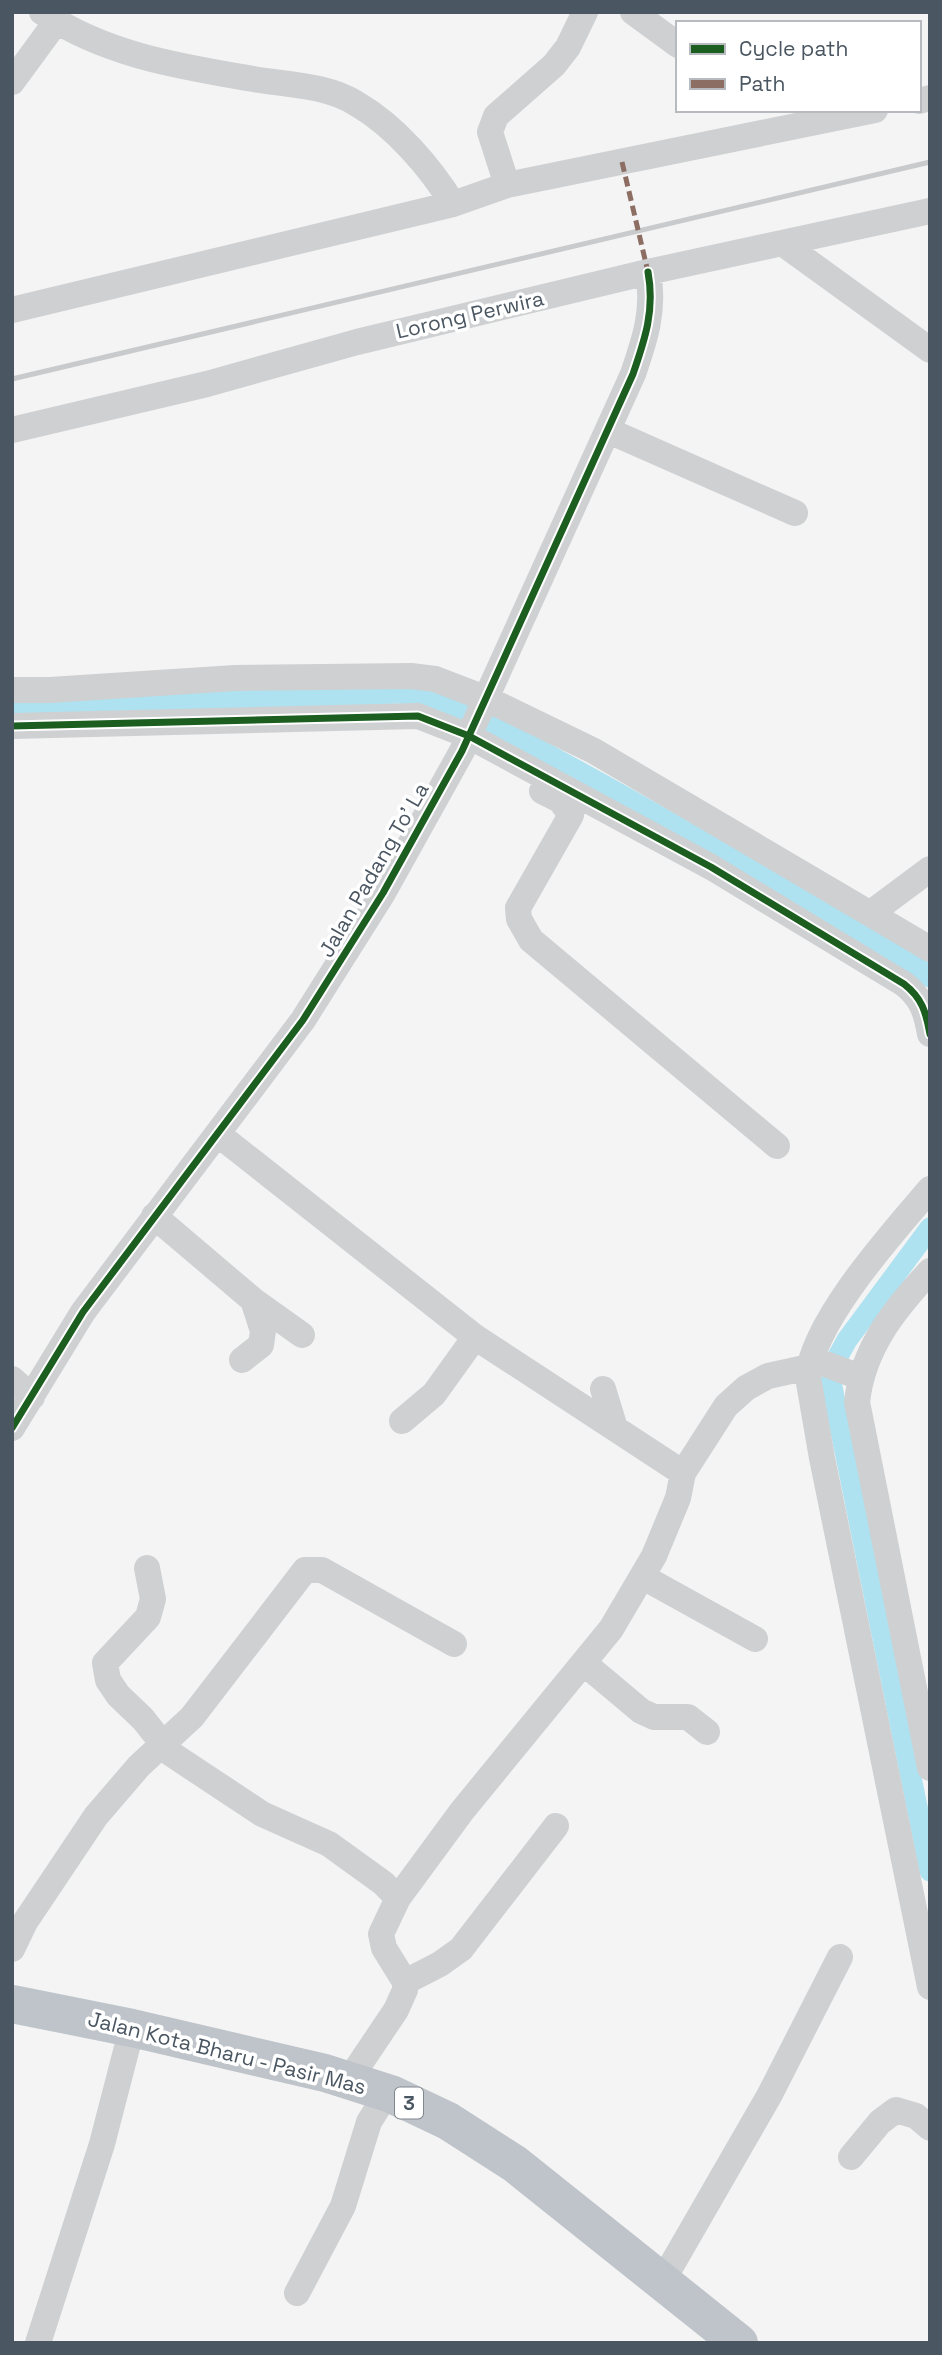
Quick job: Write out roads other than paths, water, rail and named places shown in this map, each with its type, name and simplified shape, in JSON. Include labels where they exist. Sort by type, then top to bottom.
[{"type":"highway","name":"Jalan Kota Bharu - Pasir Mas","points":[[12,2004],[132,2028],[349,2080],[387,2093],[447,2121],[515,2164],[739,2343]]},
{"type":"street","points":[[506,185],[492,142],[492,125],[496,116],[554,65],[568,47],[585,12]]},
{"type":"street","points":[[633,12],[676,43]]},
{"type":"street","points":[[12,82],[49,17],[83,37],[168,65],[328,91],[357,104],[423,162],[453,204]]},
{"type":"street","points":[[772,112],[794,128]]},
{"type":"street","points":[[12,310],[453,204],[506,185],[866,112]]},
{"type":"street","name":"Lorong Perwira","points":[[12,430],[207,384],[357,341],[648,272],[785,245],[930,211]]},
{"type":"street","points":[[785,245],[930,351]]},
{"type":"street","name":"Jalan Padang To' La","points":[[12,1428],[83,1312],[154,1216],[219,1136],[335,971],[474,725],[609,430],[648,331],[653,298],[648,272]]},
{"type":"street","points":[[609,430],[795,513]]},
{"type":"street","points":[[12,690],[235,678],[411,676],[435,679],[474,725],[560,800],[571,815],[518,908],[519,919],[531,940],[777,1146]]},
{"type":"street","points":[[12,726],[399,714],[474,725],[594,751],[930,949]]},
{"type":"street","points":[[474,725],[904,984],[916,994],[925,1009],[930,1034]]},
{"type":"street","points":[[871,913],[930,869]]},
{"type":"street","points":[[219,1136],[475,1337],[683,1474]]},
{"type":"street","points":[[930,1189],[882,1246],[842,1302],[813,1363],[824,1472],[930,1987]]},
{"type":"street","points":[[154,1216],[253,1300],[302,1335]]},
{"type":"street","points":[[930,1271],[880,1332],[856,1376],[859,1424],[930,1768]]},
{"type":"street","points":[[242,1360],[261,1345],[263,1331],[253,1300]]},
{"type":"street","points":[[402,1421],[434,1394],[475,1337]]},
{"type":"street","points":[[405,1982],[384,1948],[381,1934],[398,1898],[462,1811],[585,1664],[643,1577],[671,1517],[683,1474],[726,1406],[746,1388],[768,1376],[813,1363],[856,1376]]},
{"type":"street","points":[[12,1379],[32,1397]]},
{"type":"street","points":[[603,1389],[615,1428]]},
{"type":"street","points":[[147,1568],[153,1600],[148,1617],[108,1656],[106,1671],[118,1695],[143,1719],[163,1746],[262,1814],[329,1844],[383,1883],[398,1898]]},
{"type":"street","points":[[12,1949],[25,1922],[96,1816],[120,1787],[192,1717],[305,1570],[322,1570],[454,1644]]},
{"type":"street","points":[[643,1577],[755,1639]]},
{"type":"street","points":[[585,1664],[641,1712],[654,1717],[688,1717],[707,1732]]},
{"type":"street","points":[[349,2080],[396,2010],[405,1982],[440,1964],[461,1949],[556,1826]]},
{"type":"street","points":[[663,2280],[768,2096],[840,1957]]},
{"type":"street","points":[[38,2343],[91,2181],[132,2028]]},
{"type":"street","points":[[297,2293],[343,2206],[369,2122],[387,2093]]},
{"type":"street","points":[[851,2157],[880,2122],[896,2110],[916,2116],[930,2127]]},
{"type":"waterway","points":[[12,706],[173,704],[400,693],[443,703],[506,732],[652,812],[912,963],[930,977]]},
{"type":"waterway","points":[[930,1228],[847,1340],[836,1360],[831,1382],[930,1871]]},
{"type":"railway","points":[[12,379],[930,162]]}]
